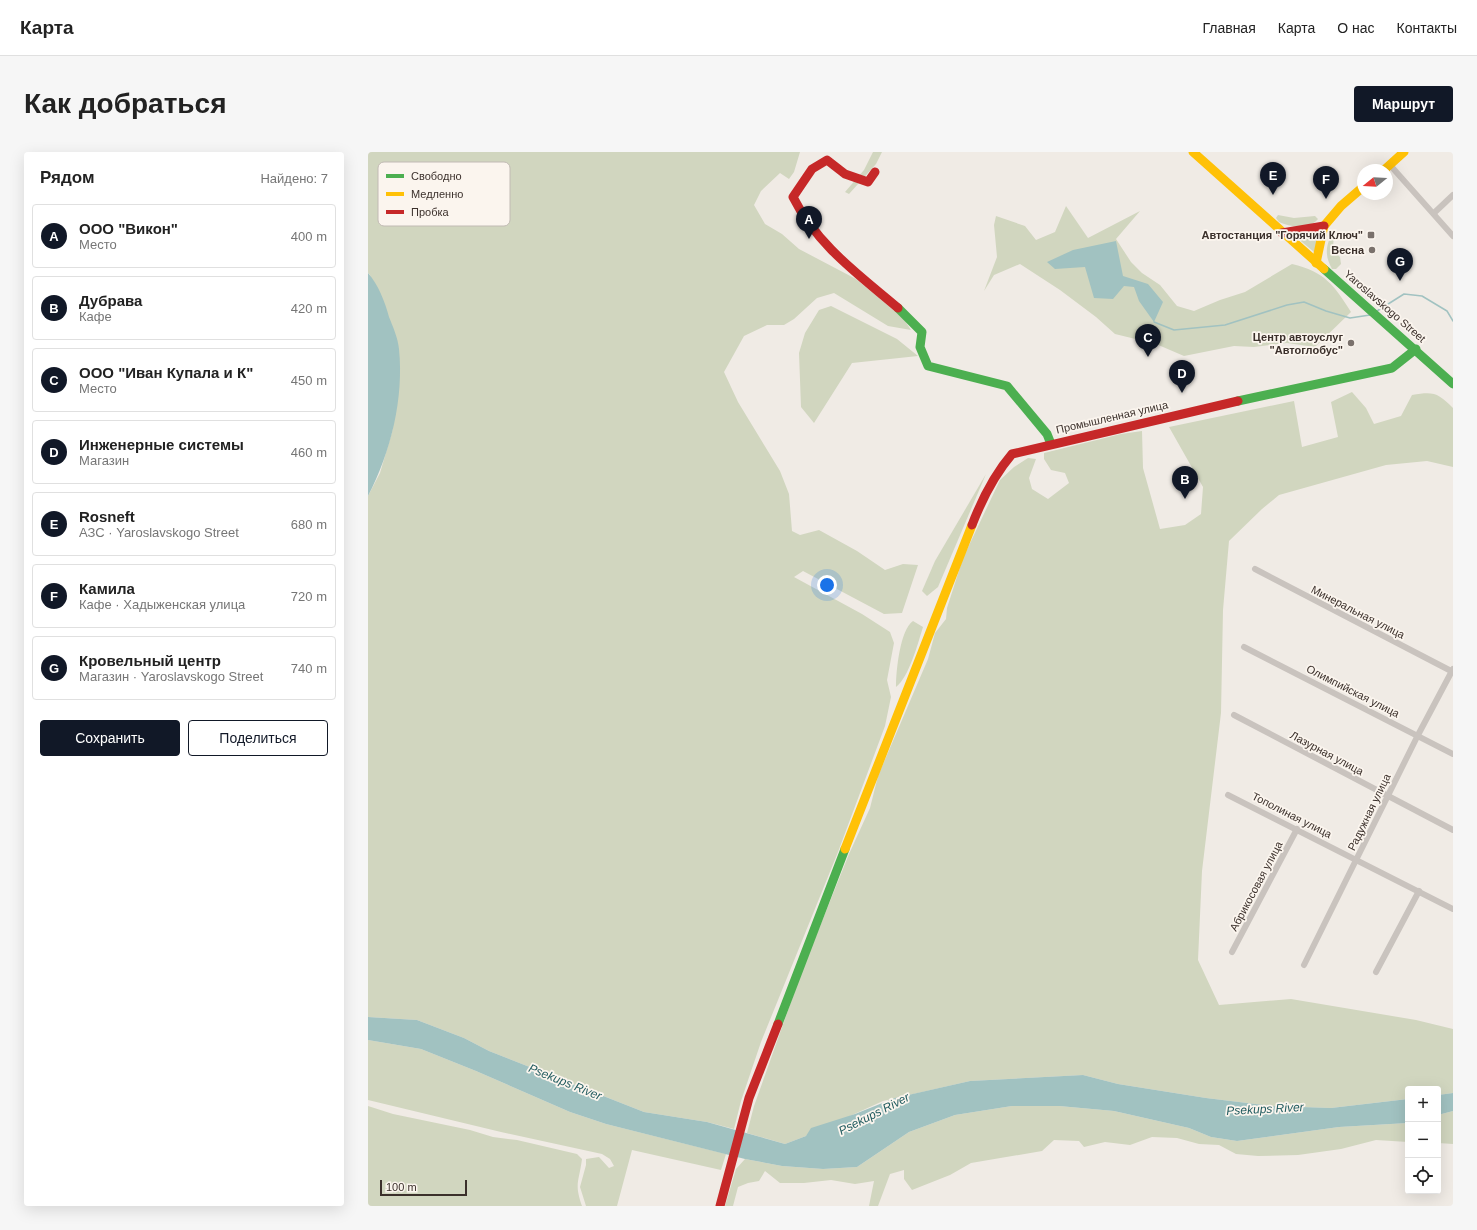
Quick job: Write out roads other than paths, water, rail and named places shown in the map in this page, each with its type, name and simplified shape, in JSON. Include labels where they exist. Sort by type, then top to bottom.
[{"type":"main road","name":"Yaroslavskogo Street","points":[[1193,152],[1282,233],[1416,349],[1453,384]]},
{"type":"main road","points":[[1390,164],[1404,152]]},
{"type":"main road","points":[[875,172],[868,182],[845,174],[827,160],[812,169],[793,197],[801,215],[824,245],[849,269],[912,320],[922,332],[920,347],[928,366],[1007,386],[1047,434],[1051,444]]},
{"type":"main road","points":[[1316,263],[1324,226],[1341,206],[1357,192]]},
{"type":"main road","points":[[1282,233],[1324,226]]},
{"type":"main road","name":"Промышленная улица","points":[[720,1206],[749,1098],[942,597],[983,497],[994,476],[1012,454],[1152,420],[1392,368],[1403,361],[1416,349]]},
{"type":"street","points":[[1393,173],[1434,213],[1453,236]]},
{"type":"street","points":[[1434,213],[1453,195]]},
{"type":"street","name":"Минеральная улица","points":[[1254,569],[1453,671]]},
{"type":"street","name":"Олимпийская улица","points":[[1244,647],[1453,754]]},
{"type":"street","name":"Радужная улица","points":[[1304,965],[1418,735],[1453,671]]},
{"type":"street","name":"Лазурная улица","points":[[1234,715],[1453,830]]},
{"type":"street","name":"Тополиная улица","points":[[1228,795],[1298,829],[1453,909]]},
{"type":"street","name":"Абрикосовая улица","points":[[1232,952],[1298,829]]},
{"type":"street","points":[[1376,972],[1419,891]]},
{"type":"water","points":[[1116,241],[1123,276],[1148,284],[1163,302],[1154,322],[1139,301],[1134,287],[1124,286],[1113,299],[1094,298],[1085,267],[1055,269],[1047,262],[1073,250]]},
{"type":"water","points":[[368,273],[375,282],[381,294],[395,333],[398,345],[400,386],[394,424],[389,443],[368,496]]},
{"type":"water","name":"Psekups River","points":[[368,1017],[417,1020],[464,1038],[489,1051],[644,1112],[707,1122],[785,1144],[806,1136],[811,1128],[855,1114],[895,1098],[970,1081],[1083,1075],[1118,1084],[1206,1098],[1272,1106],[1331,1108],[1405,1099],[1405,1123],[1339,1127],[1237,1141],[1211,1137],[1189,1128],[1114,1111],[1059,1106],[1012,1106],[955,1115],[909,1132],[857,1167],[823,1169],[782,1166],[745,1159],[606,1124],[570,1112],[421,1049],[368,1040]]},
{"type":"water","points":[[1453,1093],[1453,1111],[1441,1114],[1441,1095]]},
{"type":"waterway","points":[[1377,311],[1404,294],[1422,296],[1447,311],[1453,321]]},
{"type":"waterway","points":[[1154,322],[1174,330],[1225,325],[1287,305],[1304,302],[1326,311],[1350,318],[1370,315]]},
{"type":"place","name":"Rosneft","points":[[1273,195]]},
{"type":"place","name":"Камила","points":[[1326,199]]},
{"type":"place","name":"Автостанция \"Горячий Ключ\"","points":[[1371,235]]},
{"type":"place","name":"ООО \"Викон\"","points":[[809,239]]},
{"type":"place","name":"Весна","points":[[1372,250]]},
{"type":"place","name":"Кровельный центр","points":[[1400,281]]},
{"type":"place","name":"Центр автоуслуг \"Автоглобус\"","points":[[1351,343]]},
{"type":"place","name":"ООО \"Иван Купала и К\"","points":[[1148,357]]},
{"type":"place","name":"Инженерные системы","points":[[1182,393]]},
{"type":"place","name":"Дубрава","points":[[1185,499]]}]
